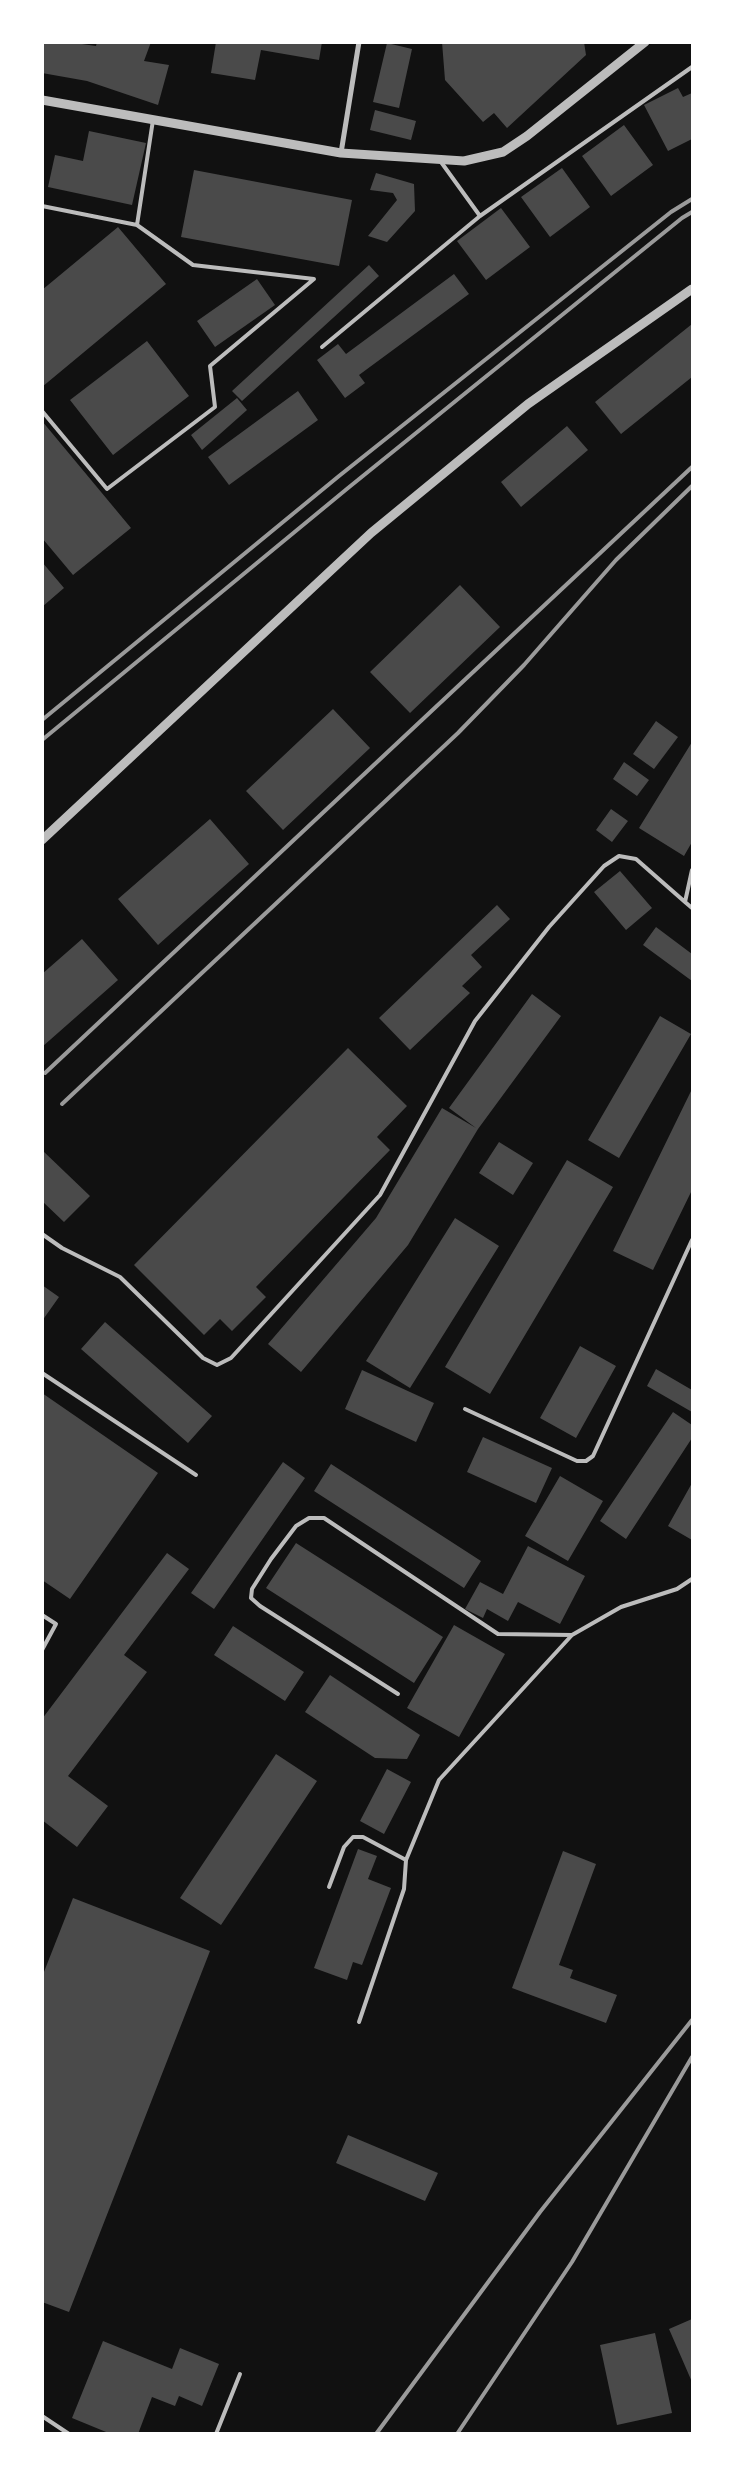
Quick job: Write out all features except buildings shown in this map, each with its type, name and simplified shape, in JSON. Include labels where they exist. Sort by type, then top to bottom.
[{"type":"street","points":[[341,153],[359,42]]},
{"type":"street","points":[[42,100],[153,118],[341,153],[464,160],[503,152],[527,136],[645,42]]},
{"type":"street","points":[[42,840],[371,533],[528,404],[692,289]]},
{"type":"lane","points":[[322,347],[480,216],[692,67]]},
{"type":"lane","points":[[137,226],[153,118]]},
{"type":"lane","points":[[439,160],[480,216]]},
{"type":"lane","points":[[42,206],[137,226],[193,265],[314,279],[210,366],[215,407],[107,490],[42,411]]},
{"type":"lane","points":[[42,1234],[62,1248],[120,1277],[203,1358],[217,1365],[231,1358],[380,1195],[475,1022],[548,927],[604,866],[619,856],[636,858],[692,908]]},
{"type":"lane","points":[[685,902],[692,870]]},
{"type":"lane","points":[[465,1409],[577,1461],[586,1462],[593,1456],[692,1240]]},
{"type":"lane","points":[[42,1373],[196,1475]]},
{"type":"lane","points":[[398,1694],[260,1606],[251,1598],[252,1589],[271,1559],[296,1526],[310,1518],[324,1518],[498,1634],[572,1635]]},
{"type":"lane","points":[[359,2022],[404,1889],[406,1860],[439,1780],[572,1635],[621,1607],[677,1589],[692,1579]]},
{"type":"lane","points":[[42,1615],[56,1624],[42,1650]]},
{"type":"lane","points":[[330,1887],[344,1847],[352,1837],[364,1837],[406,1860]]},
{"type":"lane","points":[[216,2434],[240,2374]]},
{"type":"lane","points":[[42,2416],[69,2434]]},
{"type":"railway","points":[[42,720],[339,476],[671,212],[692,199]]},
{"type":"railway","points":[[42,740],[348,488],[682,218],[692,212]]},
{"type":"railway","points":[[45,1073],[692,467]]},
{"type":"railway","points":[[62,1104],[458,733],[524,665],[616,560],[692,486]]},
{"type":"railway","points":[[376,2434],[540,2212],[692,2020]]},
{"type":"railway","points":[[457,2434],[572,2262],[692,2057]]}]
